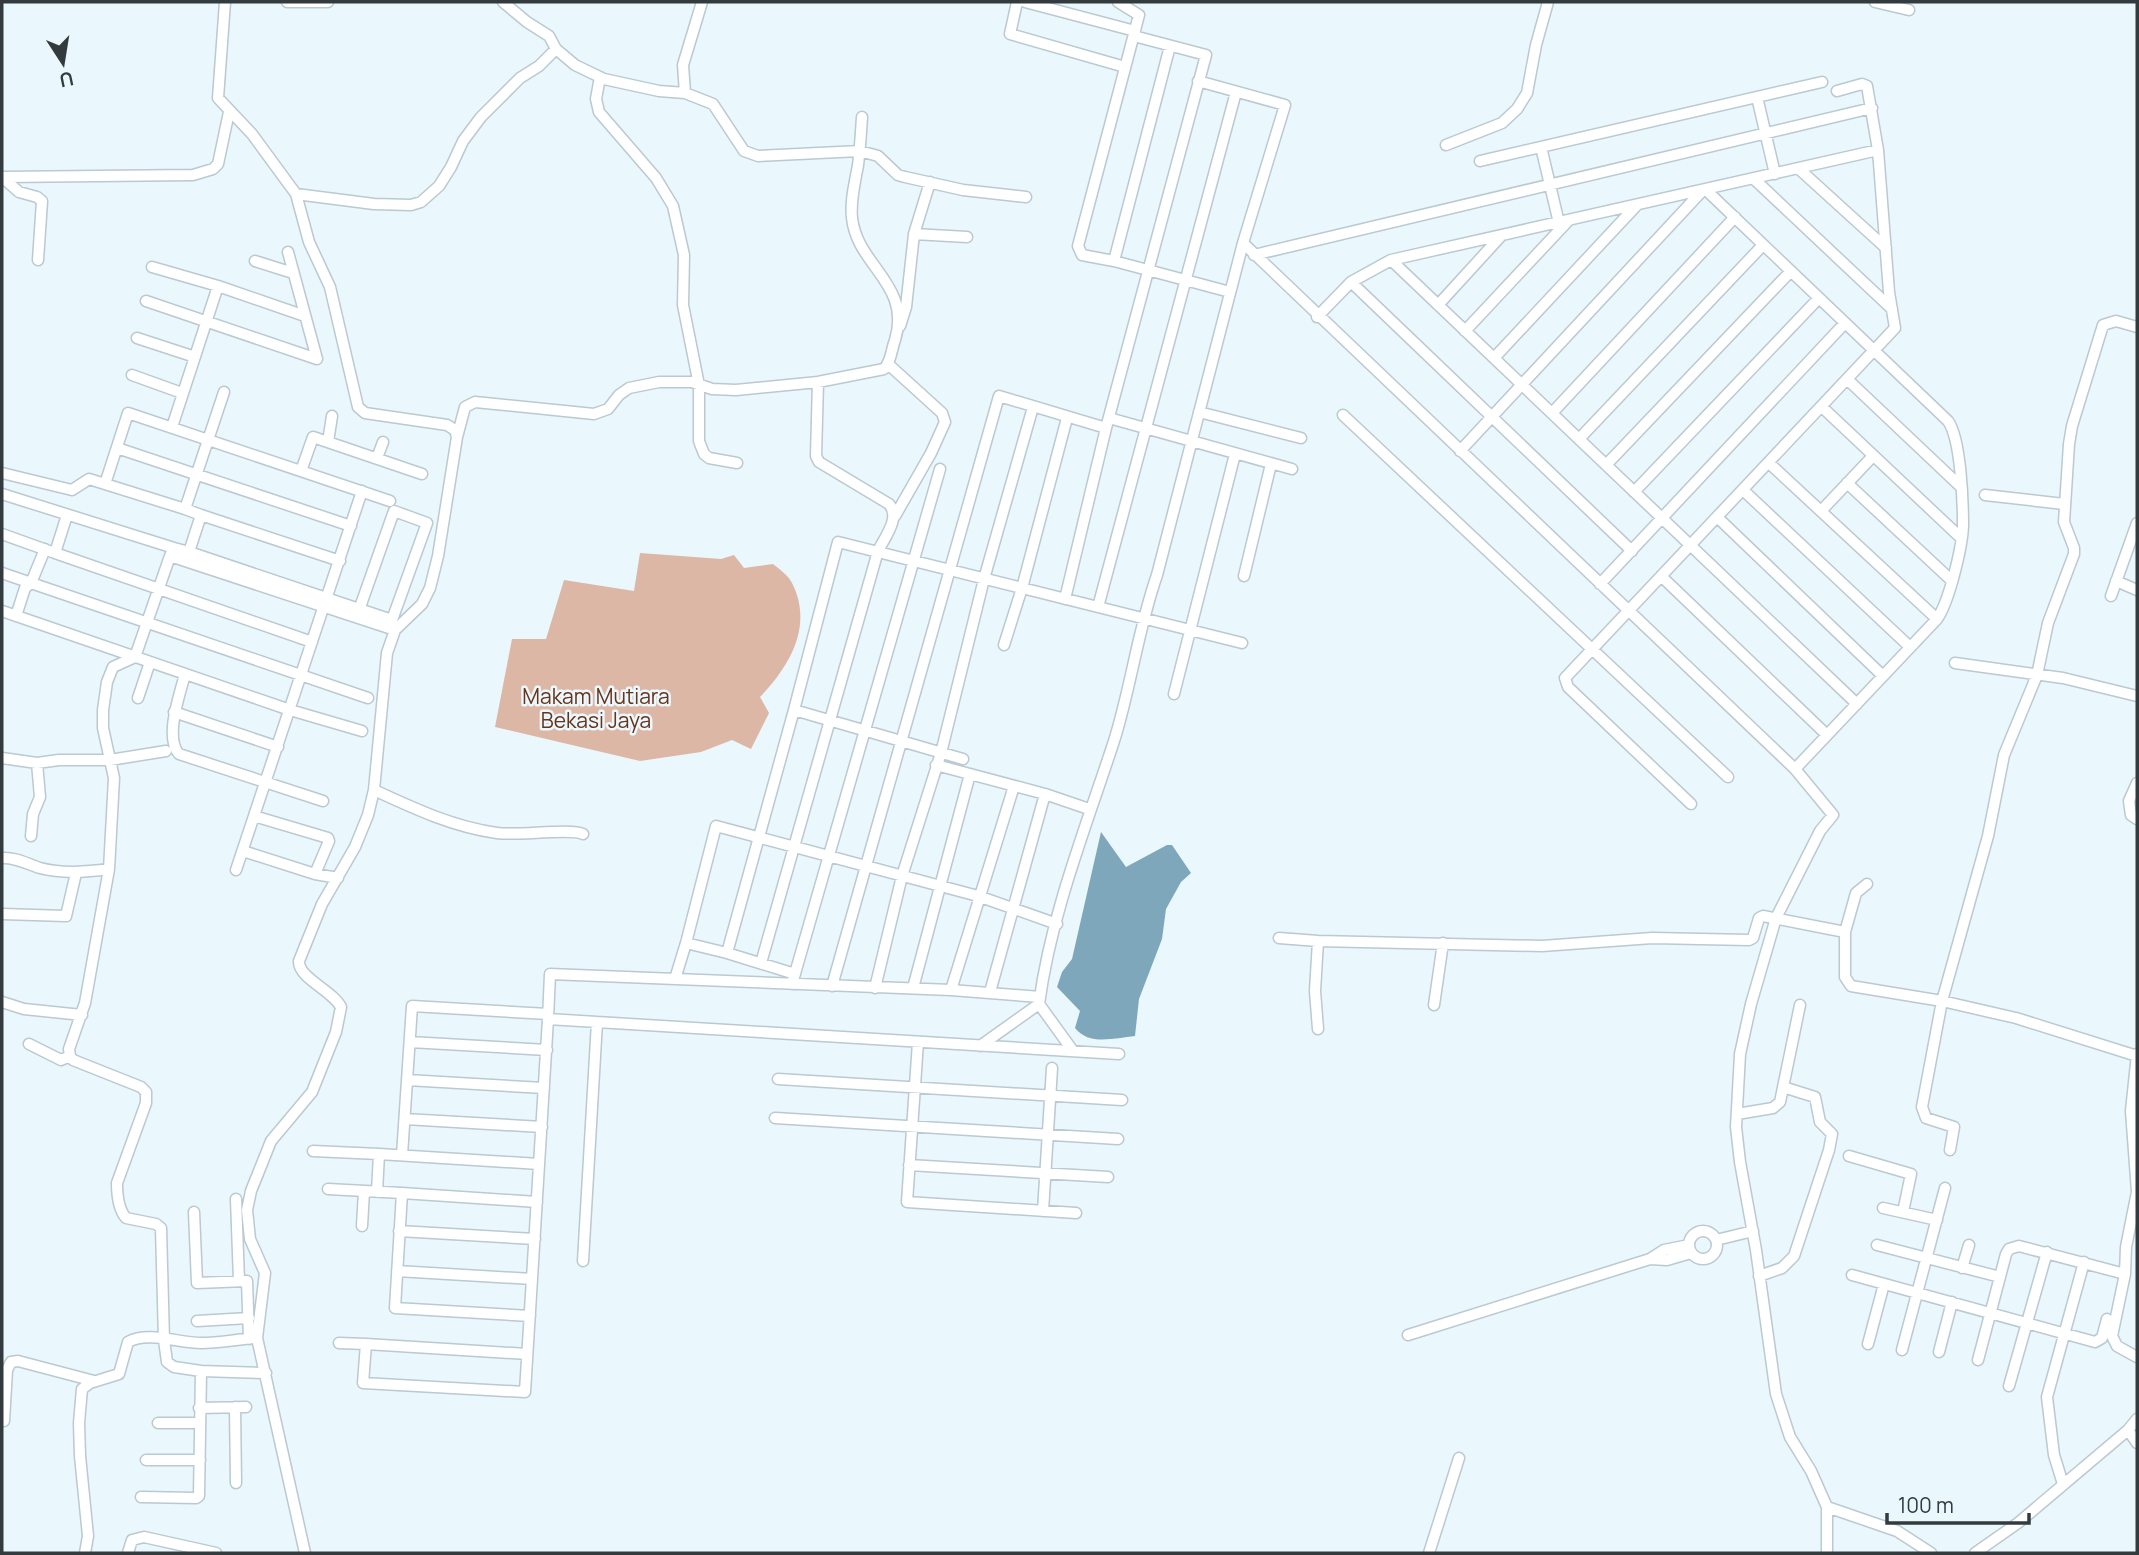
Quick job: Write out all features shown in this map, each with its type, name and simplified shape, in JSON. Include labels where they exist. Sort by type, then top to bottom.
[{"type":"street","points":[[225,2],[217,94],[220,102],[253,134],[296,194],[309,242],[330,287],[358,407],[365,413],[447,425],[455,430],[457,437]]},
{"type":"street","points":[[287,2],[328,2]]},
{"type":"street","points":[[503,2],[549,36],[556,49],[575,65],[600,76],[659,92],[685,93],[713,104],[739,147],[749,154],[758,156],[860,151],[878,156],[898,175],[963,190],[1026,197]]},
{"type":"street","points":[[685,93],[683,65],[702,2]]},
{"type":"street","points":[[1017,2],[1010,34],[1125,67]]},
{"type":"street","points":[[1025,2],[1206,55],[1107,423],[1065,599]]},
{"type":"street","points":[[1118,2],[1139,15],[1078,246],[1082,255],[1230,292]]},
{"type":"street","points":[[1446,145],[1502,123],[1517,109],[1527,93],[1548,2]]},
{"type":"street","points":[[1875,2],[1909,10]]},
{"type":"street","points":[[1114,261],[1170,46]]},
{"type":"street","points":[[296,194],[389,205],[422,202],[439,186],[463,141],[481,117],[520,78],[539,66],[556,49]]},
{"type":"street","points":[[600,76],[596,100],[599,112],[656,178],[673,206],[684,255],[683,305],[699,385],[699,432],[704,454],[709,458],[737,463]]},
{"type":"street","points":[[980,1045],[1040,1000],[1057,923],[1089,809],[1115,739],[1143,618],[1157,575],[1243,243],[1285,105],[1198,81]]},
{"type":"street","points":[[1480,161],[1822,82]]},
{"type":"street","points":[[1691,804],[1565,682],[1568,673],[1895,328],[1872,108],[1865,84],[1837,91]]},
{"type":"street","points":[[1098,607],[1236,92]]},
{"type":"street","points":[[1757,97],[1774,174]]},
{"type":"street","points":[[1254,255],[1872,108]]},
{"type":"street","points":[[2,177],[158,176],[204,172],[218,164],[229,112]]},
{"type":"street","points":[[862,117],[860,151],[851,207],[853,224],[864,251],[886,279],[896,304],[899,328]]},
{"type":"street","points":[[1541,147],[1550,184],[1564,222]]},
{"type":"street","points":[[1317,317],[1351,282],[1391,260],[1878,150]]},
{"type":"street","points":[[1799,169],[1886,248]]},
{"type":"street","points":[[2,177],[19,192],[42,201],[38,260]]},
{"type":"street","points":[[1754,179],[1892,310]]},
{"type":"street","points":[[253,1339],[265,1273],[248,1231],[247,1210],[251,1191],[271,1140],[312,1092],[337,1032],[341,1007],[335,998],[302,972],[298,965],[322,904],[363,829],[374,790],[385,662],[395,631],[422,604],[430,588],[438,556],[457,437],[465,407],[475,402],[594,414],[608,409],[619,395],[629,388],[659,382],[683,381],[712,390],[736,390],[818,382],[876,372],[888,364],[906,307],[914,234],[930,182]]},
{"type":"street","points":[[1704,190],[1954,429],[1957,440],[1963,528],[1945,607],[1937,619],[1795,769]]},
{"type":"street","points":[[1460,451],[1704,190]]},
{"type":"street","points":[[1494,358],[1637,205]]},
{"type":"street","points":[[1552,413],[1735,217]]},
{"type":"street","points":[[1465,331],[1564,222]]},
{"type":"street","points":[[914,234],[967,237]]},
{"type":"street","points":[[1438,305],[1501,236]]},
{"type":"street","points":[[1243,243],[1317,317],[1795,769],[1833,814],[1820,831],[1776,918],[1751,1004],[1740,1054],[1737,1114],[1738,1152],[1776,1394],[1790,1437],[1811,1471],[1827,1507],[1827,1553]]},
{"type":"street","points":[[1579,439],[1763,245]]},
{"type":"street","points":[[146,301],[317,359],[288,253]]},
{"type":"street","points":[[1391,260],[1857,704]]},
{"type":"street","points":[[256,261],[293,273]]},
{"type":"street","points":[[152,267],[305,316]]},
{"type":"street","points":[[1606,465],[1791,271]]},
{"type":"street","points":[[1351,282],[1632,551]]},
{"type":"street","points":[[172,427],[218,286]]},
{"type":"street","points":[[1634,492],[1819,298]]},
{"type":"street","points":[[1950,1150],[1954,1127],[1926,1118],[1922,1113],[1942,1001],[1988,836],[2004,755],[2037,675],[2048,623],[2074,554],[2065,526],[2064,504],[2072,426],[2100,330],[2105,323],[2116,321],[2137,327]]},
{"type":"street","points":[[1601,584],[1845,323]]},
{"type":"street","points":[[137,338],[195,357]]},
{"type":"street","points":[[761,962],[878,551],[945,422],[942,413],[888,364]]},
{"type":"street","points":[[131,375],[182,393]]},
{"type":"street","points":[[1848,380],[1960,486]]},
{"type":"street","points":[[818,382],[816,456],[819,462],[889,504],[895,516]]},
{"type":"street","points":[[184,509],[224,392]]},
{"type":"street","points":[[832,986],[999,396],[1067,418],[1145,429],[1292,469]]},
{"type":"street","points":[[875,988],[902,876],[941,753],[984,579],[1033,407]]},
{"type":"street","points":[[1822,407],[1961,538]]},
{"type":"street","points":[[1199,412],[1301,438]]},
{"type":"street","points":[[104,484],[128,413],[390,501]]},
{"type":"street","points":[[328,442],[332,415]]},
{"type":"street","points":[[1343,415],[1728,777]]},
{"type":"street","points":[[1004,645],[1022,588],[1067,418]]},
{"type":"street","points":[[301,471],[313,437],[422,474]]},
{"type":"street","points":[[377,458],[383,442]]},
{"type":"street","points":[[117,448],[351,526]]},
{"type":"street","points":[[1174,694],[1235,454]]},
{"type":"street","points":[[1821,511],[1874,456]]},
{"type":"street","points":[[1769,463],[1937,619]]},
{"type":"street","points":[[1244,576],[1271,464]]},
{"type":"street","points":[[794,979],[940,469]]},
{"type":"street","points":[[2,473],[72,490],[89,479],[340,561]]},
{"type":"street","points":[[1847,483],[1951,580]]},
{"type":"street","points":[[1743,490],[1910,647]]},
{"type":"street","points":[[236,870],[362,491]]},
{"type":"street","points":[[2,494],[326,603],[393,620],[427,523],[394,511],[359,610]]},
{"type":"street","points":[[1985,495],[2064,504]]},
{"type":"street","points":[[67,515],[31,583],[6,615],[290,710],[362,731]]},
{"type":"street","points":[[189,552],[201,515]]},
{"type":"street","points":[[1717,517],[1883,676]]},
{"type":"street","points":[[2111,596],[2133,549],[2137,523]]},
{"type":"street","points":[[2,534],[312,642]]},
{"type":"street","points":[[727,953],[838,542],[1242,643]]},
{"type":"street","points":[[172,552],[189,552],[395,631]]},
{"type":"street","points":[[172,552],[135,657],[113,667],[104,696],[103,728],[114,778],[109,869],[82,1016],[69,1049],[74,1060],[141,1087],[146,1093],[146,1103],[117,1183],[117,1191],[124,1216],[160,1225],[161,1228],[164,1340],[169,1365],[201,1371],[266,1373]]},
{"type":"street","points":[[2,573],[368,698]]},
{"type":"street","points":[[1661,576],[1827,735]]},
{"type":"street","points":[[2116,582],[2137,590]]},
{"type":"street","points":[[138,698],[150,662]]},
{"type":"street","points":[[1955,663],[2063,678],[2137,696]]},
{"type":"street","points":[[186,674],[174,712],[173,744],[179,754],[323,801]]},
{"type":"street","points":[[794,710],[963,759]]},
{"type":"street","points":[[174,712],[278,747]]},
{"type":"street","points":[[2,758],[37,763],[110,760],[166,751]]},
{"type":"street","points":[[31,836],[33,814],[40,797],[37,763]]},
{"type":"street","points":[[936,765],[1045,794],[1089,809]]},
{"type":"street","points":[[913,988],[970,774]]},
{"type":"street","points":[[2137,783],[2129,801],[2131,815],[2137,819]]},
{"type":"street","points":[[951,990],[1014,786]]},
{"type":"street","points":[[374,790],[446,821],[494,833],[575,831],[583,834]]},
{"type":"street","points":[[990,992],[1045,794]]},
{"type":"street","points":[[254,816],[328,838],[315,874]]},
{"type":"street","points":[[675,979],[716,826],[978,896],[1057,923]]},
{"type":"street","points":[[243,851],[315,874],[338,877]]},
{"type":"street","points":[[2,858],[25,861],[40,868],[76,873],[109,869]]},
{"type":"street","points":[[2,914],[66,916],[76,873]]},
{"type":"street","points":[[1867,884],[1856,893],[1845,932],[1844,977],[1851,986],[1942,1001],[2016,1018],[2137,1056],[2131,1111],[2137,1192],[2112,1336],[2117,1346],[2137,1357]]},
{"type":"street","points":[[1279,938],[1542,946],[1652,938],[1749,940],[1753,938],[1759,918],[1763,916],[1845,932]]},
{"type":"street","points":[[1318,941],[1315,990],[1318,1029]]},
{"type":"street","points":[[686,943],[761,962],[794,979]]},
{"type":"street","points":[[1434,1005],[1443,943]]},
{"type":"street","points":[[366,1344],[363,1383],[525,1392],[550,974],[675,979],[794,979],[832,986],[990,992],[1040,1000],[1073,1051]]},
{"type":"street","points":[[2,1002],[23,1009],[82,1016]]},
{"type":"street","points":[[1737,1114],[1777,1106],[1800,1005]]},
{"type":"street","points":[[402,1155],[412,1006],[597,1022],[1119,1054]]},
{"type":"street","points":[[583,1261],[597,1022]]},
{"type":"street","points":[[410,1042],[547,1050]]},
{"type":"street","points":[[918,1042],[907,1202],[1076,1213]]},
{"type":"street","points":[[29,1044],[61,1060],[70,1056]]},
{"type":"street","points":[[1043,1211],[1052,1068]]},
{"type":"street","points":[[778,1079],[1122,1100]]},
{"type":"street","points":[[407,1080],[544,1088]]},
{"type":"street","points":[[1759,1276],[1782,1268],[1794,1255],[1832,1134],[1820,1122],[1815,1097],[1783,1087]]},
{"type":"street","points":[[775,1118],[1118,1139]]},
{"type":"street","points":[[405,1119],[542,1127]]},
{"type":"street","points":[[313,1151],[539,1164]]},
{"type":"street","points":[[377,1192],[379,1154]]},
{"type":"street","points":[[1849,1156],[1911,1174],[1903,1212]]},
{"type":"street","points":[[909,1165],[1108,1177]]},
{"type":"street","points":[[1902,1350],[1945,1188]]},
{"type":"street","points":[[328,1189],[537,1202]]},
{"type":"street","points":[[362,1226],[364,1191]]},
{"type":"street","points":[[402,1194],[395,1308],[530,1316]]},
{"type":"street","points":[[236,1199],[239,1281]]},
{"type":"street","points":[[1883,1208],[1937,1220]]},
{"type":"street","points":[[194,1212],[197,1283],[247,1281],[253,1339],[266,1373],[305,1553]]},
{"type":"street","points":[[400,1231],[534,1239]]},
{"type":"street","points":[[1705,1231],[1712,1234],[1716,1240],[1717,1248],[1713,1255],[1705,1259],[1697,1258],[1690,1249],[1691,1238],[1697,1233],[1705,1231]]},
{"type":"street","points":[[1716,1240],[1752,1231]]},
{"type":"street","points":[[1877,1245],[2000,1278]]},
{"type":"street","points":[[1962,1268],[1969,1245]]},
{"type":"street","points":[[1978,1360],[2006,1254],[2014,1246],[2026,1246],[2122,1273]]},
{"type":"street","points":[[1408,1335],[1650,1259],[1664,1250],[1690,1249]]},
{"type":"street","points":[[2010,1387],[2047,1252]]},
{"type":"street","points":[[2063,1484],[2054,1455],[2047,1396],[2084,1262]]},
{"type":"street","points":[[397,1271],[532,1279]]},
{"type":"street","points":[[1852,1275],[2095,1342],[2102,1338],[2122,1273]]},
{"type":"street","points":[[1868,1344],[1884,1284]]},
{"type":"street","points":[[1939,1352],[1952,1302]]},
{"type":"street","points":[[197,1321],[249,1318]]},
{"type":"street","points":[[85,1553],[88,1536],[79,1423],[82,1389],[94,1381],[119,1374],[128,1342],[131,1340],[203,1343],[253,1339]]},
{"type":"street","points":[[339,1343],[527,1354]]},
{"type":"street","points":[[4,1421],[11,1362],[18,1361],[94,1381]]},
{"type":"street","points":[[141,1497],[198,1497],[200,1493],[201,1371]]},
{"type":"street","points":[[199,1408],[241,1407],[236,1483]]},
{"type":"street","points":[[1975,1553],[2018,1523],[2128,1430],[2137,1419]]},
{"type":"street","points":[[158,1423],[200,1423]]},
{"type":"street","points":[[2128,1430],[2137,1443]]},
{"type":"street","points":[[1429,1553],[1459,1458]]},
{"type":"street","points":[[146,1460],[200,1461]]},
{"type":"street","points":[[1827,1507],[1897,1531],[1931,1553]]},
{"type":"street","points":[[128,1553],[132,1540],[144,1537],[216,1553]]},
{"type":"green space","name":"Makam Mutiara Bekasi Jaya","points":[[640,553],[721,559],[734,555],[744,568],[773,564],[791,580],[798,599],[799,630],[789,659],[760,697],[769,713],[751,749],[732,740],[701,752],[640,761],[495,727],[512,639],[546,639],[564,580],[634,591]]},
{"type":"water","points":[[1101,832],[1126,867],[1167,845],[1172,845],[1191,873],[1181,882],[1166,909],[1162,939],[1139,999],[1135,1036],[1102,1040],[1087,1037],[1075,1028],[1080,1011],[1057,987],[1062,972],[1072,959]]}]
